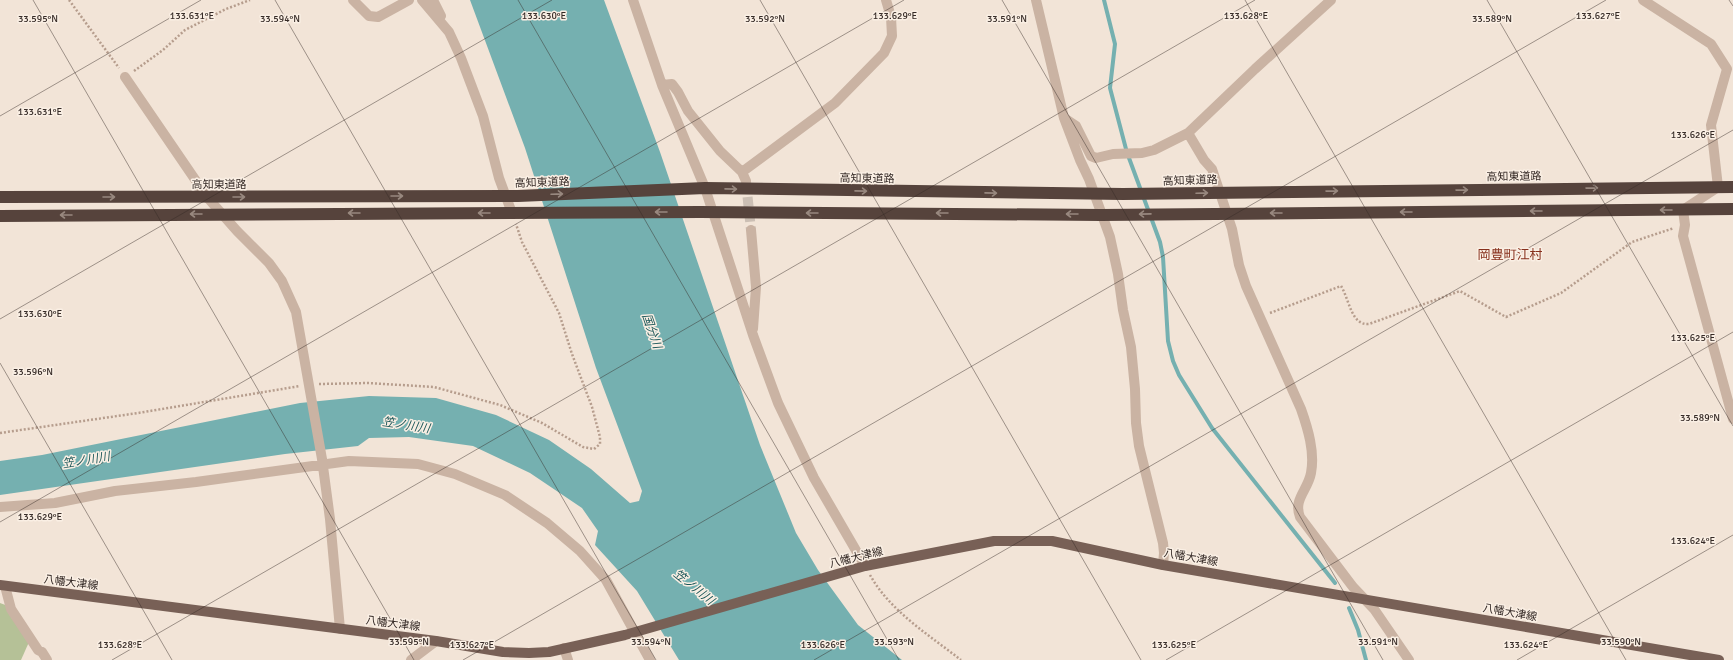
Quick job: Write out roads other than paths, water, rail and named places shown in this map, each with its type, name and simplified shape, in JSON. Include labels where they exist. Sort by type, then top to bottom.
[{"type":"highway","name":"高知東道路","points":[[0,198],[518,196],[705,188],[1163,194],[1219,192],[1733,187]]},
{"type":"highway","points":[[0,216],[700,212],[1101,215],[1165,213],[1733,209]]},
{"type":"main road","name":"八幡大津線","points":[[3,586],[436,641],[503,652],[529,653],[564,648],[636,632],[861,567],[994,541],[1052,541],[1163,565],[1719,660]]},
{"type":"street","points":[[353,0],[369,16],[378,17],[409,0]]},
{"type":"street","points":[[422,0],[449,32]]},
{"type":"street","points":[[433,0],[449,32],[483,116],[505,196],[517,213]]},
{"type":"street","points":[[633,0],[662,85],[714,212],[753,335],[778,403],[814,478],[861,567]]},
{"type":"street","points":[[662,85],[672,84],[688,111],[720,151],[744,176],[835,103],[884,53],[892,36],[892,17],[886,0]]},
{"type":"street","points":[[1036,0],[1064,118],[1110,237],[1131,348],[1137,432],[1163,543],[1163,565]]},
{"type":"street","points":[[1064,118],[1076,126],[1088,152],[1091,156],[1096,158],[1113,154],[1142,153],[1154,150],[1188,133],[1254,69],[1331,0]]},
{"type":"street","points":[[1643,0],[1711,44],[1727,69],[1711,125],[1718,187],[1683,210],[1685,225],[1683,236],[1733,419]]},
{"type":"street","points":[[125,77],[207,197],[221,214],[269,263],[282,281],[296,312],[323,462],[340,629]]},
{"type":"street","points":[[1188,133],[1204,160],[1212,169],[1232,229],[1239,265],[1246,286],[1301,409],[1309,435],[1312,464],[1311,474],[1298,503],[1298,511],[1300,516],[1346,580],[1374,609],[1409,660]]},
{"type":"street","points":[[751,230],[756,287],[753,335]]},
{"type":"street","points":[[0,507],[55,503],[114,492],[323,462],[349,461],[418,464],[454,474],[505,495],[547,522],[580,551],[606,580],[636,632],[650,660]]},
{"type":"street","points":[[3,586],[11,609],[38,650],[42,652],[47,660]]},
{"type":"street","points":[[411,660],[436,641]]},
{"type":"street","points":[[564,648],[568,660]]},
{"type":"water","points":[[470,0],[604,0],[660,152],[760,445],[796,533],[818,570],[858,625],[902,660],[679,660],[637,591],[595,545],[598,531],[582,508],[530,473],[473,446],[409,437],[369,438],[358,446],[285,454],[0,495],[0,461],[42,455],[300,403],[369,396],[436,398],[496,415],[549,440],[591,469],[630,503],[639,501],[642,491],[596,368],[525,148]]},
{"type":"waterway","points":[[1104,0],[1115,44],[1110,88],[1126,149]]},
{"type":"waterway","points":[[1129,158],[1160,242],[1163,257],[1168,341],[1173,361],[1179,375],[1212,428],[1335,583]]},
{"type":"waterway","points":[[1349,608],[1358,630],[1366,660]]},
{"type":"tunnel","points":[[746,182],[751,230]]},
{"type":"district","name":"岡豊町江村","points":[[1510,254]]},
{"type":"water label","name":"国分川","points":[[652,331]]},
{"type":"water label","name":"笠ノ川川","points":[[406,425]]},
{"type":"water label","name":"笠ノ川川","points":[[86,460]]},
{"type":"water label","name":"笠ノ川川","points":[[694,587]]}]
